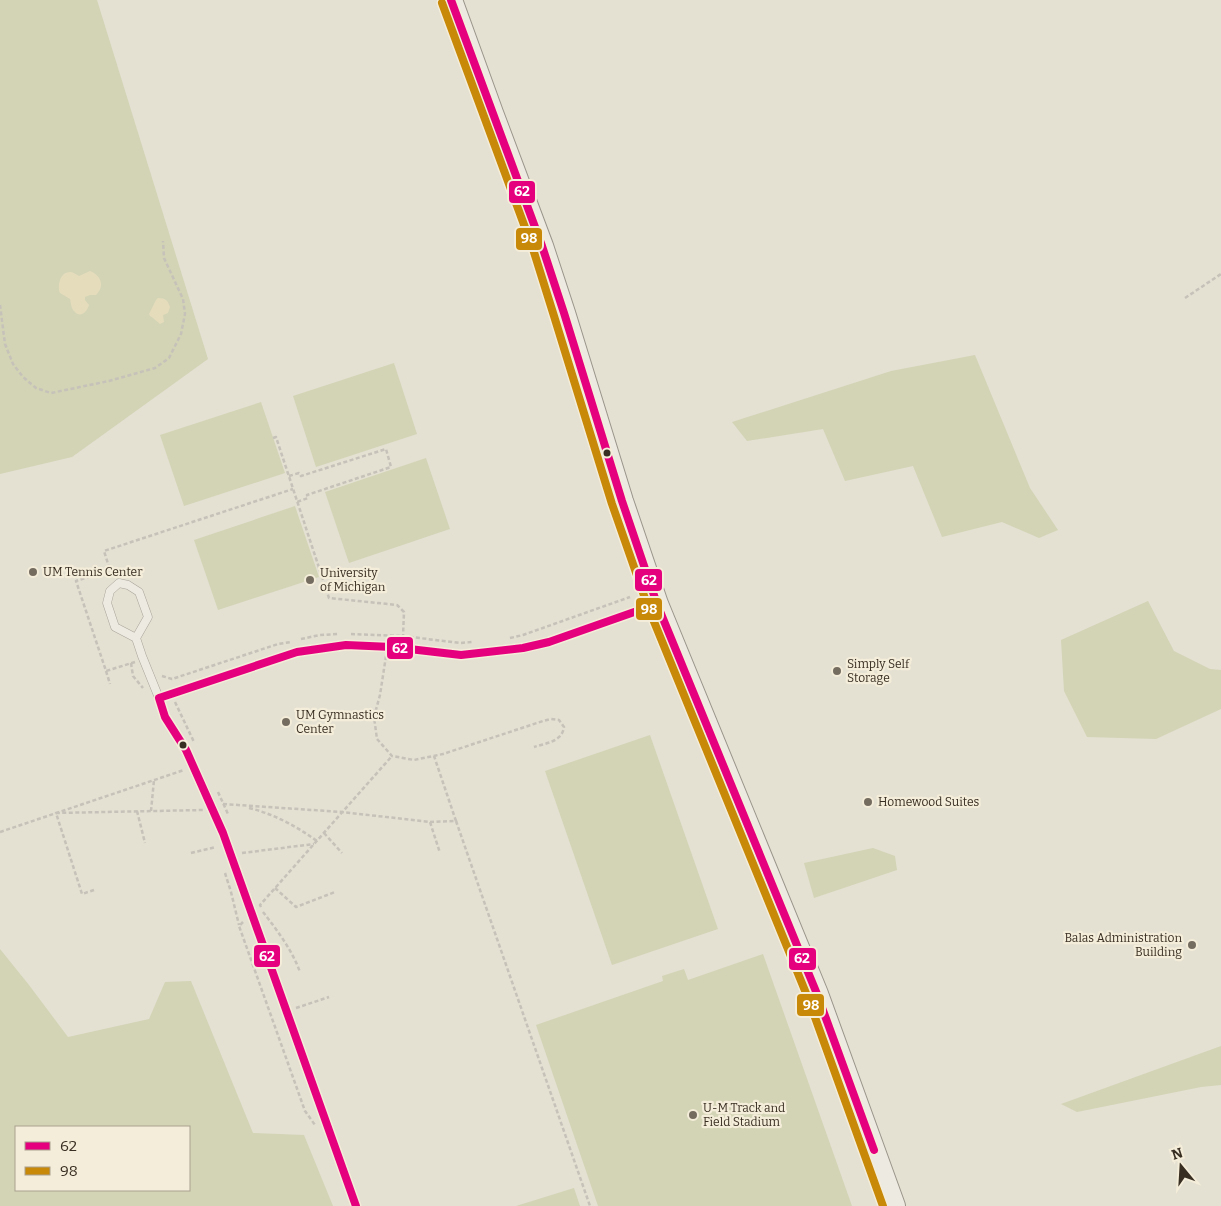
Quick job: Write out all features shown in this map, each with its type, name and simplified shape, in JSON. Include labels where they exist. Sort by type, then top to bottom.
[{"type":"main road","points":[[451,0],[542,246],[622,501],[657,604],[817,994],[894,1206]]},
{"type":"lane","points":[[136,638],[148,617],[140,592],[128,585],[119,583],[110,591],[107,603],[115,627],[136,638],[166,717],[186,750],[223,833],[356,1206]]},
{"type":"lane","points":[[159,698],[297,652],[346,645],[387,646],[461,655],[523,648],[550,642],[657,604]]},
{"type":"path","points":[[0,305],[5,344],[13,364],[23,378],[36,388],[51,394],[155,368],[169,358],[181,334],[185,314],[183,298],[164,258],[164,241]]},
{"type":"path","points":[[1185,298],[1221,274]]},
{"type":"path","points":[[273,438],[276,437],[309,541],[330,598],[397,605],[404,612],[403,636]]},
{"type":"path","points":[[288,476],[299,473],[301,476],[386,449],[391,467],[306,494],[308,498],[297,502]]},
{"type":"path","points":[[110,684],[76,581],[110,570],[104,551],[293,489]]},
{"type":"path","points":[[389,635],[380,694],[374,717],[376,739],[392,756],[414,760],[434,756],[543,721],[559,720],[564,727],[563,734],[558,738],[534,747]]},
{"type":"path","points":[[106,671],[154,656],[195,744]]},
{"type":"path","points":[[130,663],[133,676],[148,693]]},
{"type":"path","points":[[239,926],[260,905],[392,756]]},
{"type":"path","points":[[434,756],[590,1206]]},
{"type":"path","points":[[0,832],[184,770]]},
{"type":"path","points":[[151,811],[154,780]]},
{"type":"path","points":[[216,786],[230,820]]},
{"type":"path","points":[[56,813],[203,810],[199,802]]},
{"type":"path","points":[[212,808],[224,804],[342,812],[430,822],[456,821]]},
{"type":"path","points":[[243,806],[263,811],[282,819],[317,840]]},
{"type":"path","points":[[137,811],[145,844]]},
{"type":"path","points":[[56,813],[82,894],[94,890]]},
{"type":"path","points":[[430,822],[440,853]]},
{"type":"path","points":[[324,832],[342,853]]},
{"type":"path","points":[[239,845],[242,853],[314,844]]},
{"type":"path","points":[[191,853],[216,847]]},
{"type":"path","points":[[222,865],[239,926],[305,1111],[317,1126]]},
{"type":"path","points":[[275,888],[296,907],[335,892]]},
{"type":"path","points":[[257,896],[266,920]]},
{"type":"path","points":[[262,911],[276,928],[297,963],[300,972]]},
{"type":"path","points":[[271,1017],[329,996]]},
{"type":"green space","points":[[0,0],[97,0],[208,359],[72,457],[0,474]]},
{"type":"green space","points":[[975,355],[1030,488],[1058,530],[1039,538],[1002,522],[942,537],[913,466],[845,481],[823,429],[747,441],[732,422],[891,371]]},
{"type":"green space","points":[[394,363],[417,434],[316,467],[293,396]]},
{"type":"green space","points":[[261,402],[285,473],[184,506],[160,435]]},
{"type":"green space","points":[[426,458],[450,529],[349,563],[325,492]]},
{"type":"green space","points":[[295,506],[319,577],[218,610],[194,540]]},
{"type":"green space","points":[[1148,601],[1174,651],[1210,669],[1221,670],[1221,709],[1156,739],[1087,737],[1064,691],[1061,640]]},
{"type":"green space","points":[[650,735],[718,929],[612,965],[545,771]]},
{"type":"green space","points":[[873,848],[895,856],[897,870],[814,898],[804,863]]},
{"type":"green space","points":[[0,949],[68,1037],[149,1019],[165,982],[191,981],[253,1133],[304,1135],[333,1206],[0,1206]]},
{"type":"green space","name":"U-M Track and Field Stadium","points":[[763,954],[852,1206],[598,1206],[536,1025],[663,981],[662,976],[684,969],[688,980]]},
{"type":"green space","points":[[1221,1046],[1221,1085],[1201,1087],[1077,1112],[1061,1104]]},
{"type":"green space","points":[[574,1188],[580,1206],[516,1206]]},
{"type":"sand","points":[[90,271],[99,278],[101,288],[96,295],[85,297],[89,305],[85,312],[79,314],[73,310],[70,299],[60,293],[59,283],[62,276],[67,272],[72,272],[79,276]]},
{"type":"sand","points":[[158,298],[166,300],[170,307],[168,313],[163,315],[164,322],[160,324],[149,314]]},
{"type":"transit line","name":"62","points":[[451,0],[542,246],[622,501],[657,604],[817,994],[874,1150]]},
{"type":"transit line","name":"98","points":[[442,3],[533,249],[612,504],[648,607],[808,998],[883,1206]]},
{"type":"transit line","name":"62","points":[[356,1206],[223,833],[186,750],[165,717],[159,698],[297,652],[346,645],[392,647],[461,655],[523,648],[549,642],[657,604]]},
{"type":"place","name":"UM Tennis Center","points":[[33,572]]},
{"type":"place","name":"University of Michigan","points":[[310,580]]},
{"type":"place","name":"Simply Self Storage","points":[[837,671]]},
{"type":"place","name":"UM Gymnastics Center","points":[[286,722]]},
{"type":"place","name":"Homewood Suites","points":[[868,802]]},
{"type":"place","name":"Balas Administration Building","points":[[1192,945]]},
{"type":"place","name":"U-M Track and Field Stadium","points":[[693,1115]]}]
